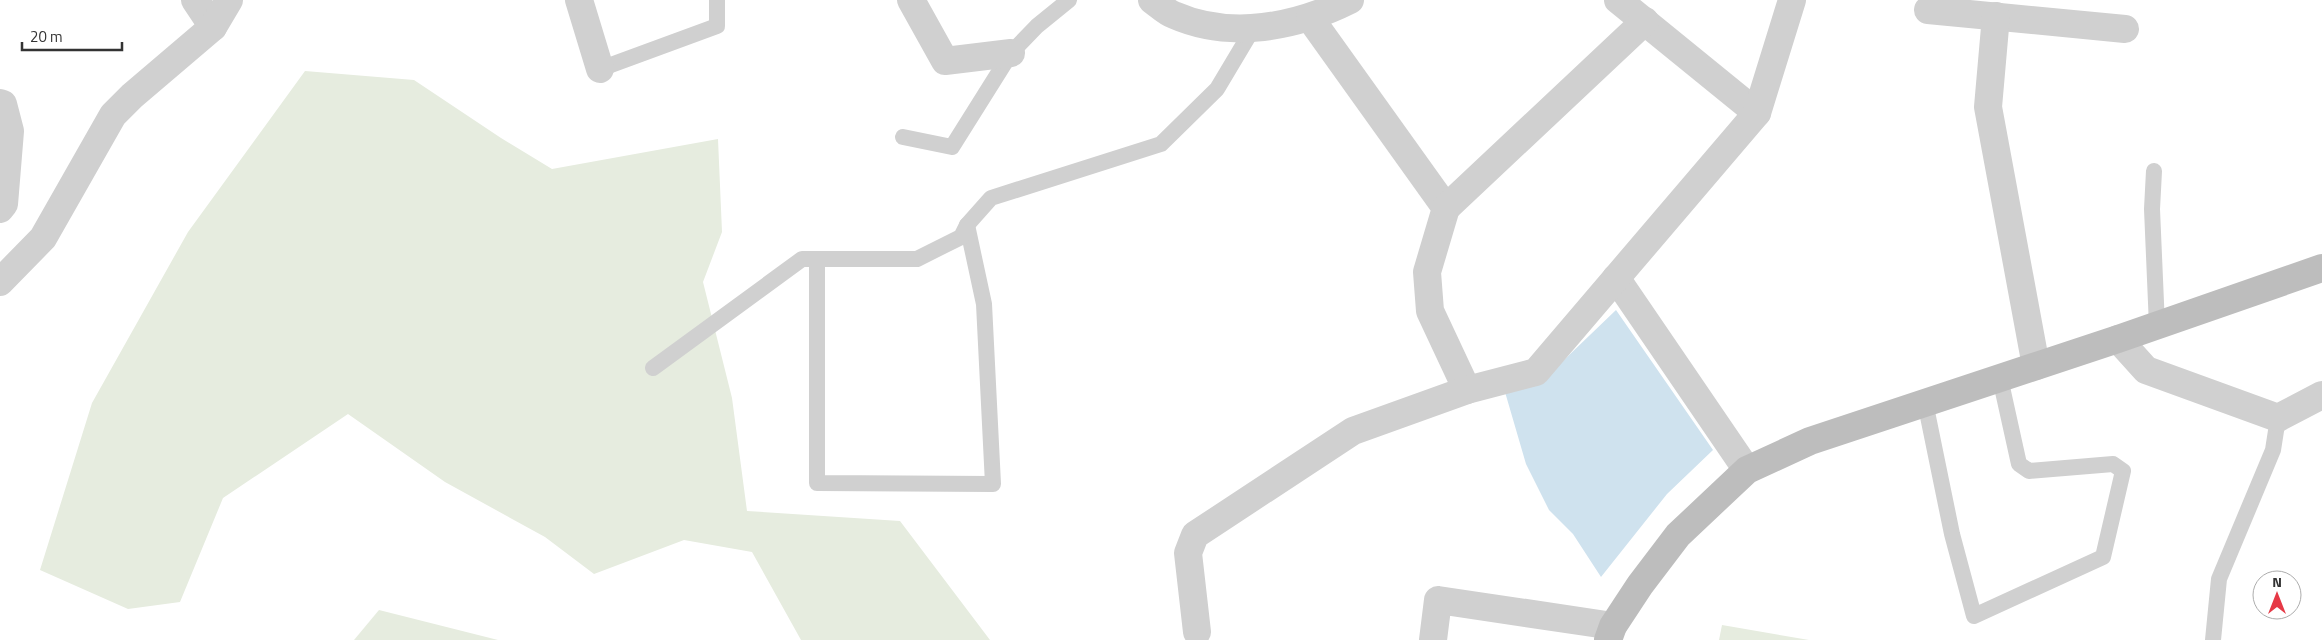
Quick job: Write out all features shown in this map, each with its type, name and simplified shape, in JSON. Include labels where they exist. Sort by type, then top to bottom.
[{"type":"street","points":[[195,0],[213,27]]},
{"type":"street","points":[[0,282],[43,238],[113,115],[132,96],[213,27],[229,0]]},
{"type":"street","points":[[579,0],[600,69]]},
{"type":"street","points":[[911,0],[945,61],[1010,53]]},
{"type":"street","points":[[1152,0],[1173,15],[1224,29],[1273,27],[1310,18],[1350,0]]},
{"type":"street","points":[[1618,0],[1757,113]]},
{"type":"street","points":[[1193,636],[1188,553],[1195,535],[1353,431],[1467,390],[1536,372],[1757,113],[1792,0]]},
{"type":"street","points":[[1928,10],[2125,29]]},
{"type":"street","points":[[1996,16],[1988,107],[2036,366]]},
{"type":"street","points":[[1310,18],[1446,208]]},
{"type":"street","points":[[1467,390],[1430,311],[1427,272],[1446,208],[1645,21]]},
{"type":"street","points":[[0,103],[3,104],[10,131],[4,204],[0,209]]},
{"type":"street","points":[[1433,640],[1438,600],[1610,633],[1678,535],[1747,470],[1810,441],[1924,402],[2118,340],[2322,268]]},
{"type":"street","points":[[1616,278],[1747,470]]},
{"type":"street","points":[[2118,340],[2146,370],[2278,418],[2322,395]]},
{"type":"lane","points":[[600,69],[717,26],[718,0]]},
{"type":"lane","points":[[903,137],[952,147],[1010,53],[1037,26],[1069,0]]},
{"type":"lane","points":[[654,368],[802,259],[917,259],[961,237],[968,224],[992,198],[1161,144],[1217,89],[1254,27]]},
{"type":"lane","points":[[2154,171],[2152,209],[2156,326]]},
{"type":"lane","points":[[817,259],[818,482],[993,484],[984,304],[968,224]]},
{"type":"lane","points":[[1924,402],[1952,534],[1974,616],[2103,556],[2123,471],[2113,464],[2029,472],[2019,464],[2000,378]]},
{"type":"lane","points":[[2213,640],[2219,579],[2274,450],[2278,418]]},
{"type":"shaded area","points":[[305,71],[414,80],[501,138],[552,169],[718,139],[722,232],[703,282],[732,398],[747,511],[900,521],[990,640],[801,640],[752,552],[684,540],[594,574],[545,537],[445,482],[348,414],[223,498],[180,602],[128,609],[40,570],[92,403],[188,232]]},
{"type":"shaded area","points":[[379,610],[498,640],[354,640]]},
{"type":"shaded area","points":[[1722,625],[1809,640],[1719,640]]},
{"type":"water","points":[[1616,310],[1713,450],[1667,494],[1601,577],[1573,534],[1549,510],[1526,464],[1505,392],[1540,383]]}]
